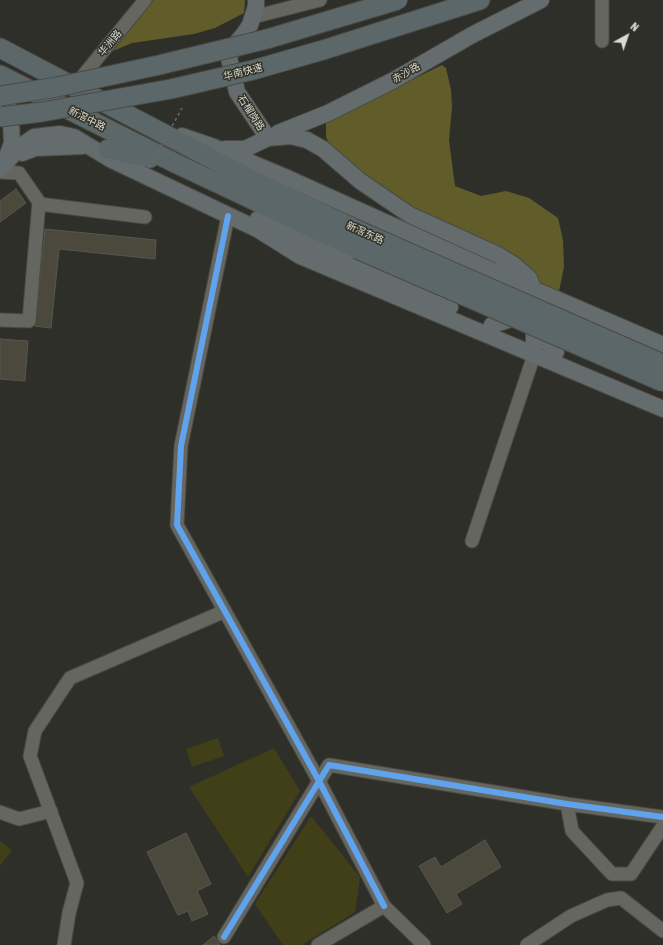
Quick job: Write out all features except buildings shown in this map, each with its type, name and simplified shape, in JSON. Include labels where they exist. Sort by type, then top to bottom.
[{"type":"highway","points":[[0,96],[57,88],[182,60],[267,39],[398,0]]},
{"type":"highway","name":"华南快速","points":[[0,117],[42,112],[171,89],[253,70],[324,50],[480,0]]},
{"type":"highway","points":[[0,48],[74,86]]},
{"type":"highway","name":"新滘中路","points":[[0,75],[175,163]]},
{"type":"highway","name":"新滘东路","points":[[74,86],[137,121],[256,182],[360,241],[663,382]]},
{"type":"highway","points":[[99,148],[175,163],[224,208]]},
{"type":"highway","name":"新滘东路","points":[[175,163],[360,241],[663,364]]},
{"type":"main road","name":"石榴岗路","points":[[256,0],[253,17],[244,34],[232,47],[228,58],[237,92],[268,138]]},
{"type":"main road","name":"赤沙路","points":[[214,147],[232,150],[245,149],[328,113],[394,80],[472,35],[541,0]]},
{"type":"main road","points":[[0,90],[7,102],[11,121],[12,144],[8,157],[0,170]]},
{"type":"main road","points":[[323,149],[318,135],[318,128],[320,122],[328,113]]},
{"type":"main road","points":[[137,121],[214,147],[285,177],[533,289],[663,345]]},
{"type":"main road","points":[[285,177],[264,160],[262,152],[268,138],[298,137],[323,149],[360,181],[410,215],[498,255],[514,265],[529,278],[533,289],[534,349]]},
{"type":"main road","points":[[0,170],[11,160],[35,148],[99,148],[110,159],[492,325],[534,349],[556,352],[663,399]]},
{"type":"main road","points":[[224,208],[300,256],[534,349],[663,409]]},
{"type":"main road","points":[[492,325],[505,322],[517,315],[523,301],[517,287],[501,274]]},
{"type":"main road","points":[[556,352],[543,337],[541,330],[542,318],[551,308],[569,304]]},
{"type":"street","name":"华洲路","points":[[74,86],[145,0]]},
{"type":"street","points":[[253,17],[320,0]]},
{"type":"street","points":[[602,0],[602,41]]},
{"type":"street","points":[[0,170],[19,173],[39,202],[29,321],[0,320]]},
{"type":"street","points":[[39,204],[145,217]]},
{"type":"street","points":[[224,208],[181,446],[177,525],[319,781],[384,906],[424,945]]},
{"type":"street","points":[[472,541],[534,349]]},
{"type":"street","points":[[64,945],[69,913],[77,882],[30,756],[35,731],[70,678],[225,611]]},
{"type":"street","points":[[224,938],[329,766],[568,804],[663,817]]},
{"type":"street","points":[[568,804],[572,830],[612,874],[631,874],[663,826]]},
{"type":"street","points":[[0,812],[19,819],[51,811]]},
{"type":"street","points":[[527,945],[571,916],[607,900],[621,898],[663,931]]},
{"type":"street","points":[[318,945],[384,906]]},
{"type":"path","points":[[149,168],[182,108]]},
{"type":"shaded area","points":[[153,0],[245,0],[244,13],[215,28],[194,34],[132,43],[113,51]]},
{"type":"shaded area","points":[[442,65],[446,68],[451,90],[452,107],[449,140],[455,186],[481,196],[506,191],[529,198],[558,218],[563,240],[564,267],[558,296],[548,291],[532,274],[411,211],[331,148],[326,137],[326,122]]},
{"type":"shaded area","points":[[218,738],[224,756],[192,767],[186,749]]},
{"type":"shaded area","points":[[274,748],[300,791],[248,877],[189,787]]},
{"type":"shaded area","points":[[311,816],[360,877],[355,912],[302,945],[283,945],[255,904]]},
{"type":"shaded area","points":[[0,841],[12,850],[0,866]]},
{"type":"cycle path","points":[[228,216],[181,446],[177,525],[319,781],[384,906]]},
{"type":"cycle path","points":[[224,937],[329,765],[567,804],[663,817]]}]
